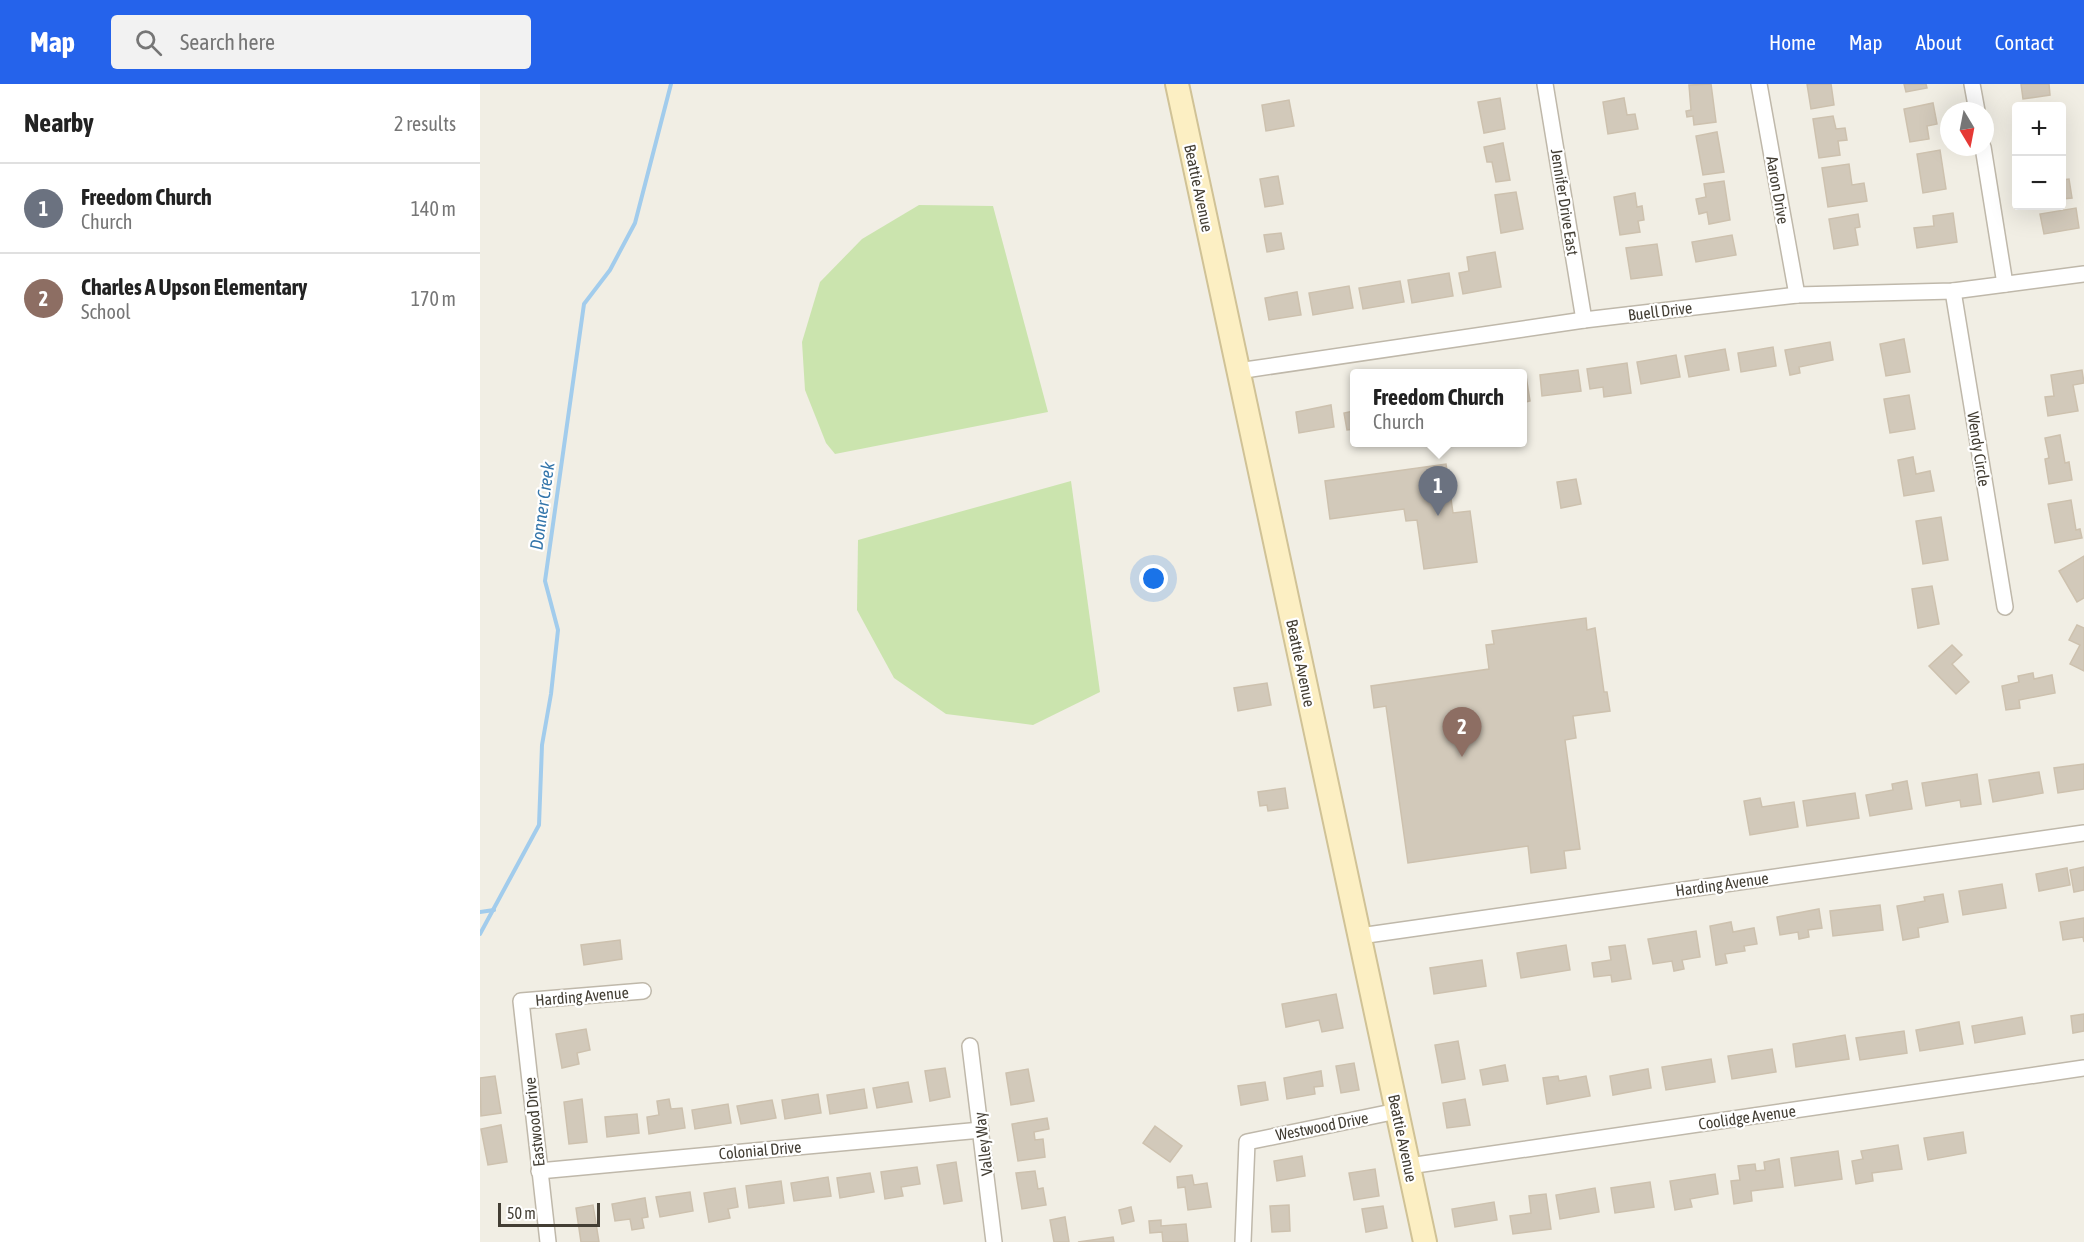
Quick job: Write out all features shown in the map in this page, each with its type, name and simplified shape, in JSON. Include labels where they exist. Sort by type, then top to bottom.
[{"type":"street","name":"Beattie Avenue","points":[[1177,84],[1425,1242]]},
{"type":"street","name":"Jennifer Drive East","points":[[1545,84],[1584,320]]},
{"type":"street","name":"Aaron Drive","points":[[1759,84],[1797,295]]},
{"type":"street","points":[[1972,84],[1975,102]]},
{"type":"street","points":[[1985,156],[2006,284]]},
{"type":"street","name":"Buell Drive","points":[[1238,371],[1584,320],[1797,295],[1953,291],[2084,274]]},
{"type":"street","name":"Wendy Circle","points":[[1953,291],[2005,607]]},
{"type":"street","name":"Harding Avenue","points":[[1360,936],[2084,833]]},
{"type":"street","name":"Harding Avenue","points":[[521,1001],[643,991]]},
{"type":"street","name":"Eastwood Drive","points":[[521,1001],[548,1242]]},
{"type":"street","name":"Valley Way","points":[[970,1046],[994,1242]]},
{"type":"street","name":"Coolidge Avenue","points":[[1409,1166],[2084,1068]]},
{"type":"street","name":"Westwood Drive","points":[[1243,1242],[1247,1142],[1397,1111]]},
{"type":"street","name":"Colonial Drive","points":[[539,1171],[981,1130]]},
{"type":"green space","points":[[919,205],[993,206],[1048,412],[835,454],[826,443],[805,390],[802,342],[820,282],[862,239]]},
{"type":"green space","points":[[1071,481],[1100,692],[1033,725],[946,714],[894,678],[857,610],[858,540]]},
{"type":"building","points":[[1711,84],[1716,122],[1694,125],[1693,116],[1687,117],[1686,111],[1691,110],[1689,85]]},
{"type":"building","points":[[1807,84],[1831,84],[1834,105],[1811,109]]},
{"type":"building","points":[[1904,84],[1926,84],[1927,88],[1906,92]]},
{"type":"building","points":[[2021,84],[2049,84],[2050,95],[2023,99]]},
{"type":"building","points":[[1500,98],[1505,129],[1484,133],[1478,102]]},
{"type":"building","points":[[1624,98],[1627,115],[1635,114],[1638,129],[1608,134],[1603,102]]},
{"type":"building","points":[[1289,100],[1294,126],[1266,131],[1262,105]]},
{"type":"building","points":[[1933,103],[1937,124],[1927,126],[1929,139],[1910,142],[1904,109]]},
{"type":"building","points":[[1833,116],[1836,129],[1845,128],[1847,140],[1838,141],[1840,155],[1819,158],[1813,119]]},
{"type":"building","points":[[1717,132],[1724,172],[1703,175],[1696,136]]},
{"type":"building","points":[[1503,143],[1510,180],[1496,182],[1492,162],[1487,162],[1484,147]]},
{"type":"building","points":[[1940,150],[1946,189],[1923,193],[1917,154]]},
{"type":"building","points":[[1849,164],[1852,185],[1864,183],[1867,201],[1828,207],[1822,168]]},
{"type":"building","points":[[1278,176],[1283,204],[1265,207],[1260,179]]},
{"type":"building","points":[[2066,179],[2069,179],[2072,198],[2066,199]]},
{"type":"building","points":[[1724,181],[1730,220],[1709,224],[1707,212],[1699,214],[1696,199],[1706,197],[1704,184]]},
{"type":"building","points":[[1516,192],[1523,229],[1501,233],[1495,195]]},
{"type":"building","points":[[1635,193],[1637,207],[1642,206],[1644,220],[1638,221],[1640,232],[1620,235],[1614,197]]},
{"type":"building","points":[[2076,208],[2079,228],[2044,234],[2040,214]]},
{"type":"building","points":[[1953,213],[1957,242],[1917,248],[1914,228],[1934,226],[1933,216]]},
{"type":"building","points":[[1858,214],[1860,227],[1855,228],[1858,245],[1834,249],[1829,219]]},
{"type":"building","points":[[1281,233],[1284,249],[1267,252],[1264,235]]},
{"type":"building","points":[[1732,235],[1736,255],[1696,262],[1692,242]]},
{"type":"building","points":[[1657,244],[1662,275],[1631,279],[1626,248]]},
{"type":"building","points":[[1495,252],[1501,287],[1463,294],[1459,273],[1469,271],[1467,257]]},
{"type":"building","points":[[1449,273],[1453,296],[1412,303],[1408,280]]},
{"type":"building","points":[[1400,281],[1404,302],[1363,309],[1359,288]]},
{"type":"building","points":[[1349,286],[1353,308],[1313,315],[1309,293]]},
{"type":"building","points":[[1297,292],[1301,315],[1269,320],[1265,298]]},
{"type":"building","points":[[1904,339],[1910,372],[1886,376],[1880,344]]},
{"type":"building","points":[[1830,342],[1833,360],[1799,367],[1800,373],[1790,375],[1785,350]]},
{"type":"building","points":[[1773,347],[1776,366],[1741,372],[1738,353]]},
{"type":"building","points":[[1725,349],[1729,370],[1689,377],[1685,356]]},
{"type":"building","points":[[1676,355],[1680,377],[1641,384],[1637,362]]},
{"type":"building","points":[[1627,363],[1631,393],[1604,397],[1603,387],[1590,389],[1587,369]]},
{"type":"building","points":[[1578,370],[1581,391],[1542,396],[1540,375]]},
{"type":"building","points":[[2082,370],[2084,383],[2073,385],[2078,411],[2048,416],[2045,397],[2054,396],[2051,375]]},
{"type":"building","points":[[1527,382],[1530,401],[1527,402]]},
{"type":"building","points":[[1909,395],[1915,429],[1890,433],[1884,399]]},
{"type":"building","points":[[1331,405],[1334,427],[1299,433],[1296,412]]},
{"type":"building","points":[[1350,412],[1350,430],[1347,430],[1344,413]]},
{"type":"building","points":[[2060,435],[2065,463],[2069,462],[2072,480],[2049,484],[2045,459],[2049,458],[2045,438]]},
{"type":"building","points":[[1913,457],[1916,474],[1930,471],[1934,491],[1904,496],[1898,460]]},
{"type":"building","points":[[1446,464],[1453,513],[1470,511],[1477,562],[1424,569],[1417,520],[1406,521],[1404,509],[1330,519],[1325,481]]},
{"type":"building","points":[[1576,479],[1581,504],[1561,508],[1557,482]]},
{"type":"building","points":[[2071,500],[2076,530],[2080,529],[2082,538],[2055,543],[2048,504]]},
{"type":"building","points":[[1941,517],[1948,560],[1923,564],[1916,521]]},
{"type":"building","points":[[2084,556],[2084,598],[2077,602],[2059,571]]},
{"type":"building","points":[[1932,586],[1939,624],[1918,628],[1912,589]]},
{"type":"building","points":[[1586,618],[1587,630],[1595,628],[1604,692],[1607,692],[1610,711],[1573,716],[1576,738],[1565,740],[1580,849],[1564,851],[1566,868],[1531,873],[1528,846],[1408,863],[1386,706],[1374,708],[1371,686],[1489,669],[1486,645],[1494,644],[1492,631]]},
{"type":"building","points":[[2077,625],[2084,628],[2084,671],[2070,664],[2080,645],[2069,640]]},
{"type":"building","points":[[1952,645],[1962,655],[1952,664],[1969,682],[1956,694],[1929,666]]},
{"type":"building","points":[[2033,673],[2034,679],[2052,675],[2055,693],[2019,700],[2020,708],[2006,710],[2002,686],[2019,682],[2018,676]]},
{"type":"building","points":[[1267,683],[1271,705],[1238,711],[1234,688]]},
{"type":"building","points":[[2084,764],[2084,789],[2058,793],[2054,768]]},
{"type":"building","points":[[2039,772],[2043,793],[1993,802],[1989,780]]},
{"type":"building","points":[[1977,774],[1981,804],[1961,807],[1960,800],[1926,806],[1922,783]]},
{"type":"building","points":[[1907,781],[1912,809],[1870,816],[1866,795],[1893,790],[1892,784]]},
{"type":"building","points":[[1285,788],[1288,808],[1268,811],[1267,805],[1260,806],[1258,792]]},
{"type":"building","points":[[1855,793],[1859,818],[1807,826],[1803,801]]},
{"type":"building","points":[[1760,798],[1762,807],[1794,802],[1798,827],[1750,835],[1744,801]]},
{"type":"building","points":[[2084,867],[2084,890],[2074,892],[2070,870]]},
{"type":"building","points":[[2067,868],[2070,885],[2039,891],[2036,874]]},
{"type":"building","points":[[2002,884],[2006,908],[1963,915],[1959,891]]},
{"type":"building","points":[[1943,894],[1948,922],[1918,928],[1919,937],[1903,940],[1897,906],[1925,901],[1924,897]]},
{"type":"building","points":[[1880,905],[1883,930],[1833,936],[1830,911]]},
{"type":"building","points":[[1819,909],[1822,928],[1808,930],[1809,937],[1799,939],[1798,932],[1780,935],[1777,917]]},
{"type":"building","points":[[2084,918],[2084,942],[2083,937],[2063,940],[2060,922]]},
{"type":"building","points":[[1731,922],[1733,932],[1754,928],[1757,944],[1744,946],[1745,951],[1725,954],[1727,963],[1716,965],[1710,926]]},
{"type":"building","points":[[1696,931],[1700,957],[1682,960],[1684,969],[1674,971],[1672,961],[1653,964],[1648,939]]},
{"type":"building","points":[[620,940],[622,959],[584,965],[581,945]]},
{"type":"building","points":[[1566,945],[1570,970],[1521,978],[1517,953]]},
{"type":"building","points":[[1625,945],[1631,979],[1612,982],[1611,975],[1594,977],[1592,963],[1611,960],[1609,947]]},
{"type":"building","points":[[1482,960],[1486,986],[1434,994],[1430,968]]},
{"type":"building","points":[[1336,994],[1343,1028],[1322,1032],[1319,1020],[1286,1027],[1282,1004]]},
{"type":"building","points":[[2084,1014],[2084,1031],[2073,1033],[2071,1016]]},
{"type":"building","points":[[2022,1017],[2025,1034],[1975,1043],[1972,1026]]},
{"type":"building","points":[[1959,1022],[1963,1044],[1920,1051],[1916,1030]]},
{"type":"building","points":[[586,1029],[590,1050],[577,1053],[579,1064],[562,1068],[556,1034]]},
{"type":"building","points":[[1904,1031],[1907,1053],[1860,1060],[1856,1038]]},
{"type":"building","points":[[1845,1035],[1849,1059],[1796,1067],[1793,1044]]},
{"type":"building","points":[[1458,1041],[1465,1079],[1442,1083],[1435,1045]]},
{"type":"building","points":[[1772,1049],[1776,1072],[1732,1079],[1728,1056]]},
{"type":"building","points":[[1711,1059],[1715,1082],[1666,1090],[1662,1067]]},
{"type":"building","points":[[1354,1063],[1359,1090],[1341,1093],[1336,1066]]},
{"type":"building","points":[[1505,1065],[1508,1081],[1483,1085],[1480,1070]]},
{"type":"building","points":[[945,1068],[950,1097],[930,1101],[925,1071]]},
{"type":"building","points":[[1028,1069],[1034,1101],[1011,1105],[1006,1073]]},
{"type":"building","points":[[1648,1069],[1651,1088],[1613,1095],[1610,1076]]},
{"type":"building","points":[[1321,1071],[1323,1086],[1314,1087],[1315,1094],[1287,1099],[1284,1078]]},
{"type":"building","points":[[495,1076],[501,1113],[481,1116],[480,1078]]},
{"type":"building","points":[[1558,1076],[1559,1081],[1586,1076],[1590,1096],[1547,1104],[1543,1078]]},
{"type":"building","points":[[908,1082],[912,1102],[877,1108],[873,1088]]},
{"type":"building","points":[[1265,1082],[1268,1100],[1241,1105],[1238,1086]]},
{"type":"building","points":[[864,1089],[867,1108],[830,1114],[827,1095]]},
{"type":"building","points":[[818,1094],[821,1113],[785,1119],[782,1100]]},
{"type":"building","points":[[582,1099],[587,1142],[569,1144],[564,1102]]},
{"type":"building","points":[[669,1099],[671,1109],[682,1108],[685,1128],[649,1134],[647,1117],[659,1115],[657,1101]]},
{"type":"building","points":[[1465,1099],[1470,1125],[1447,1128],[1443,1103]]},
{"type":"building","points":[[772,1100],[776,1118],[741,1124],[737,1106]]},
{"type":"building","points":[[728,1104],[731,1123],[695,1129],[692,1110]]},
{"type":"building","points":[[637,1114],[639,1133],[607,1137],[605,1117]]},
{"type":"building","points":[[1047,1118],[1049,1129],[1034,1132],[1035,1140],[1043,1139],[1045,1157],[1018,1161],[1012,1124]]},
{"type":"building","points":[[501,1125],[507,1162],[488,1165],[481,1129]]},
{"type":"building","points":[[1155,1126],[1182,1146],[1170,1162],[1143,1143]]},
{"type":"building","points":[[1963,1132],[1966,1153],[1928,1160],[1924,1138]]},
{"type":"building","points":[[1898,1145],[1902,1169],[1872,1173],[1873,1181],[1856,1184],[1852,1161],[1863,1159],[1861,1151]]},
{"type":"building","points":[[1838,1151],[1842,1179],[1795,1186],[1791,1158]]},
{"type":"building","points":[[1302,1156],[1305,1176],[1277,1181],[1274,1161]]},
{"type":"building","points":[[1779,1159],[1783,1187],[1751,1191],[1752,1201],[1734,1204],[1731,1181],[1740,1180],[1738,1166],[1755,1164],[1756,1171],[1765,1170],[1764,1162]]},
{"type":"building","points":[[956,1162],[962,1201],[944,1204],[937,1165]]},
{"type":"building","points":[[917,1167],[920,1184],[901,1187],[903,1196],[885,1199],[881,1172]]},
{"type":"building","points":[[1375,1169],[1379,1196],[1354,1200],[1349,1173]]},
{"type":"building","points":[[1035,1171],[1038,1189],[1043,1188],[1046,1205],[1022,1209],[1016,1173]]},
{"type":"building","points":[[870,1173],[874,1192],[840,1198],[837,1178]]},
{"type":"building","points":[[1715,1174],[1718,1194],[1690,1199],[1692,1207],[1675,1210],[1670,1181]]},
{"type":"building","points":[[1192,1175],[1194,1185],[1207,1183],[1211,1207],[1188,1210],[1185,1187],[1178,1188],[1177,1177]]},
{"type":"building","points":[[828,1177],[831,1196],[794,1201],[791,1183]]},
{"type":"building","points":[[781,1181],[784,1203],[749,1208],[746,1186]]},
{"type":"building","points":[[1650,1182],[1654,1207],[1615,1213],[1611,1188]]},
{"type":"building","points":[[735,1188],[738,1207],[728,1209],[730,1218],[709,1222],[704,1193]]},
{"type":"building","points":[[1595,1188],[1599,1212],[1560,1219],[1556,1195]]},
{"type":"building","points":[[690,1192],[693,1211],[660,1217],[656,1197]]},
{"type":"building","points":[[1546,1194],[1551,1229],[1513,1234],[1510,1216],[1531,1213],[1529,1196]]},
{"type":"building","points":[[645,1198],[648,1217],[642,1218],[644,1228],[632,1230],[630,1219],[615,1221],[612,1204]]},
{"type":"building","points":[[1494,1202],[1497,1220],[1455,1227],[1452,1209]]},
{"type":"building","points":[[593,1205],[599,1242],[581,1242],[576,1208]]},
{"type":"building","points":[[1289,1205],[1290,1231],[1272,1232],[1270,1206]]},
{"type":"building","points":[[1383,1206],[1387,1228],[1366,1232],[1362,1209]]},
{"type":"building","points":[[1131,1207],[1134,1221],[1122,1224],[1119,1210]]},
{"type":"building","points":[[1065,1217],[1069,1242],[1054,1242],[1050,1220]]},
{"type":"building","points":[[1161,1220],[1161,1226],[1186,1224],[1188,1242],[1163,1242],[1162,1232],[1150,1233],[1149,1221]]},
{"type":"building","points":[[1113,1237],[1114,1242],[1078,1242]]},
{"type":"waterway","name":"Donner Creek","points":[[480,934],[539,825],[542,745],[551,694],[558,630],[545,581],[584,304],[610,270],[635,223],[671,84]]},
{"type":"waterway","points":[[480,912],[494,910]]},
{"type":"place","name":"Freedom Church","points":[[1438,516]]},
{"type":"place","name":"Charles A Upson Elementary","points":[[1462,757]]}]
